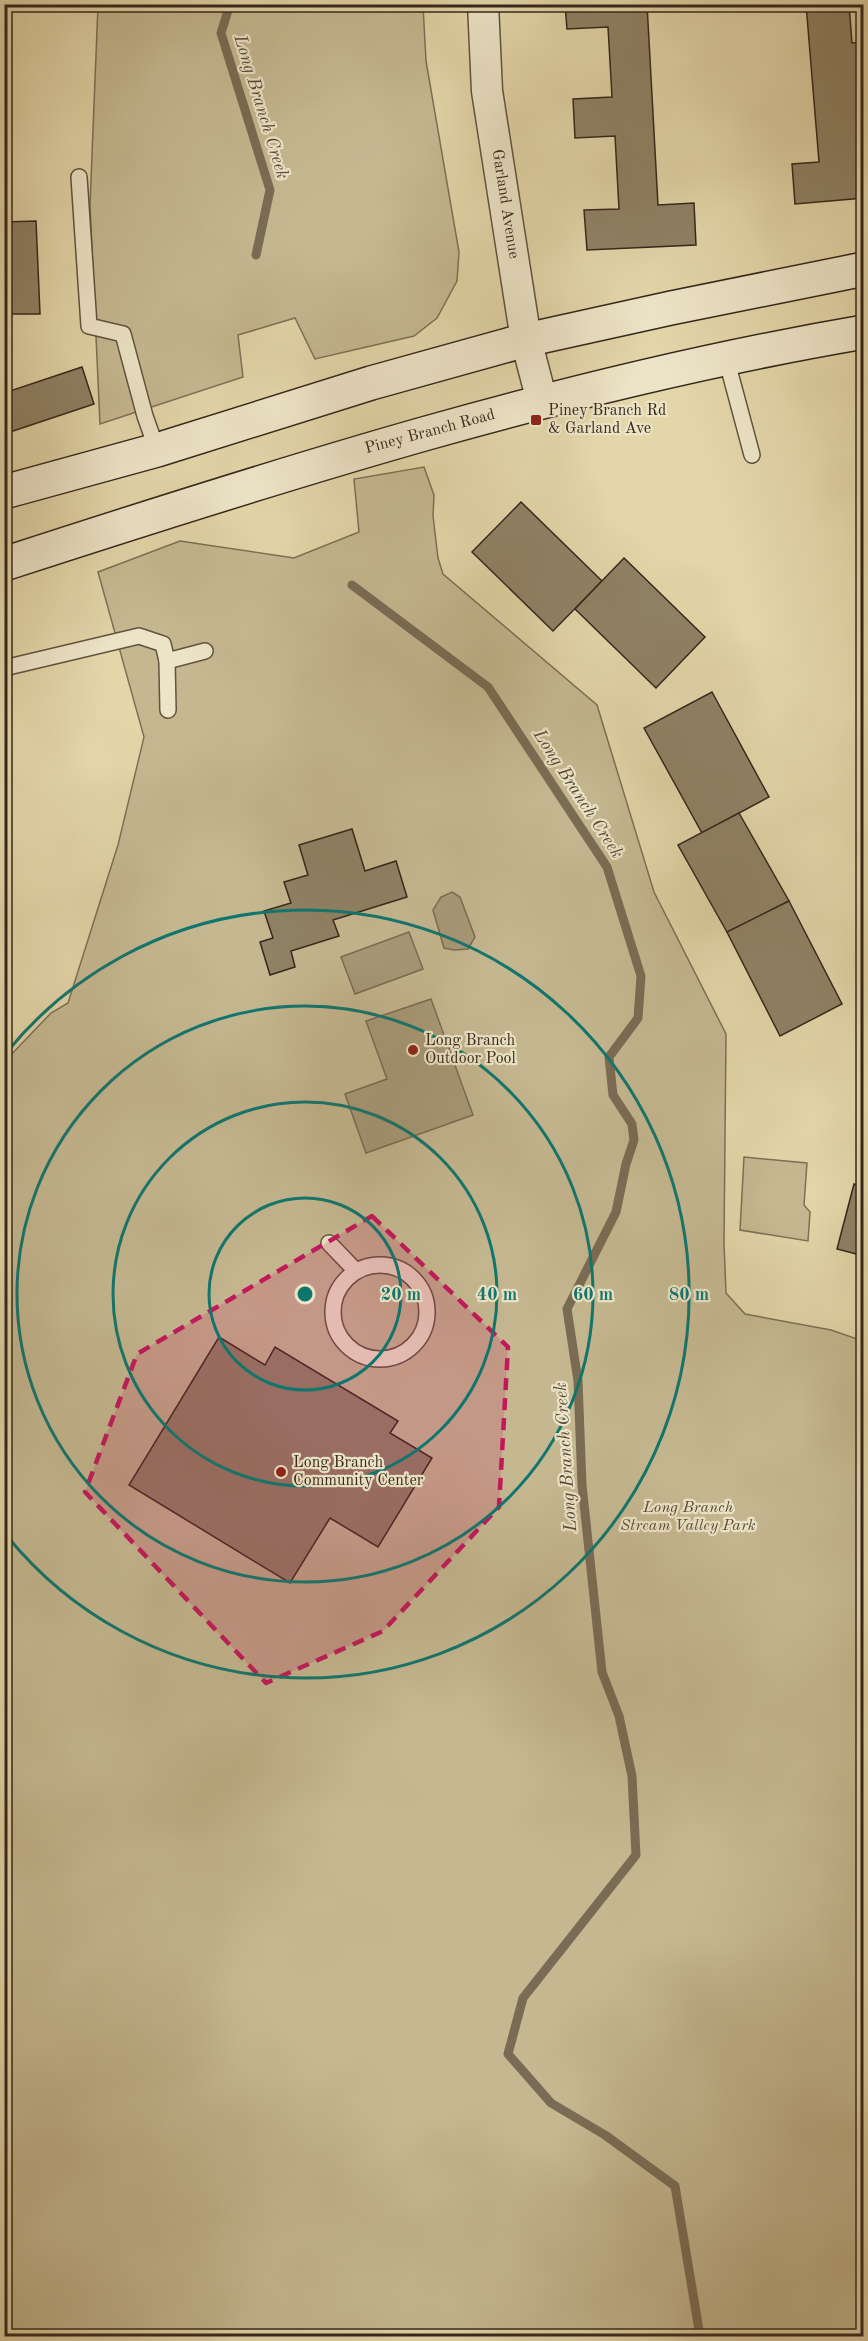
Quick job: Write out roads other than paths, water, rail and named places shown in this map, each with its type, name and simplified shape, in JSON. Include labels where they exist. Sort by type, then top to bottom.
[{"type":"main road","points":[[4,492],[157,450],[371,383],[526,340],[671,308],[864,270]]},
{"type":"main road","name":"Piney Branch Road","points":[[4,564],[149,516],[374,447],[542,401],[726,358],[864,332]]},
{"type":"street","name":"Garland Avenue","points":[[483,4],[488,91],[526,340],[542,401]]},
{"type":"lane","points":[[79,177],[89,326],[123,334],[145,416],[157,450]]},
{"type":"lane","points":[[726,358],[752,455]]},
{"type":"lane","points":[[4,668],[139,636],[163,644],[167,661],[168,710]]},
{"type":"lane","points":[[167,661],[205,651]]},
{"type":"lane","points":[[329,1243],[356,1271]]},
{"type":"lane","points":[[384,1265],[399,1268],[421,1287],[426,1301],[427,1316],[424,1330],[416,1343],[405,1352],[389,1358],[373,1359],[357,1353],[345,1343],[336,1329],[333,1313],[335,1297],[344,1282],[356,1271],[369,1266],[384,1265]]},
{"type":"waterway","name":"Long Branch Creek","points":[[230,4],[221,33],[270,190],[256,255]]},
{"type":"waterway","name":"Long Branch Creek","points":[[352,585],[488,687],[607,867],[641,976],[638,1018],[609,1057],[613,1095],[632,1124],[634,1140],[626,1164],[616,1212],[567,1309],[578,1381],[582,1485],[602,1672],[619,1716],[632,1776],[636,1855],[523,1998],[508,2054],[551,2103],[605,2135],[675,2186],[700,2336]]},
{"type":"place","name":"Piney Branch Rd & Garland Ave","points":[[536,420]]},
{"type":"place","name":"Long Branch Outdoor Pool","points":[[413,1050]]},
{"type":"place","name":"Long Branch Community Center","points":[[281,1472]]},
{"type":"park label","name":"Long Branch Stream Valley Park","points":[[688,1517]]}]
